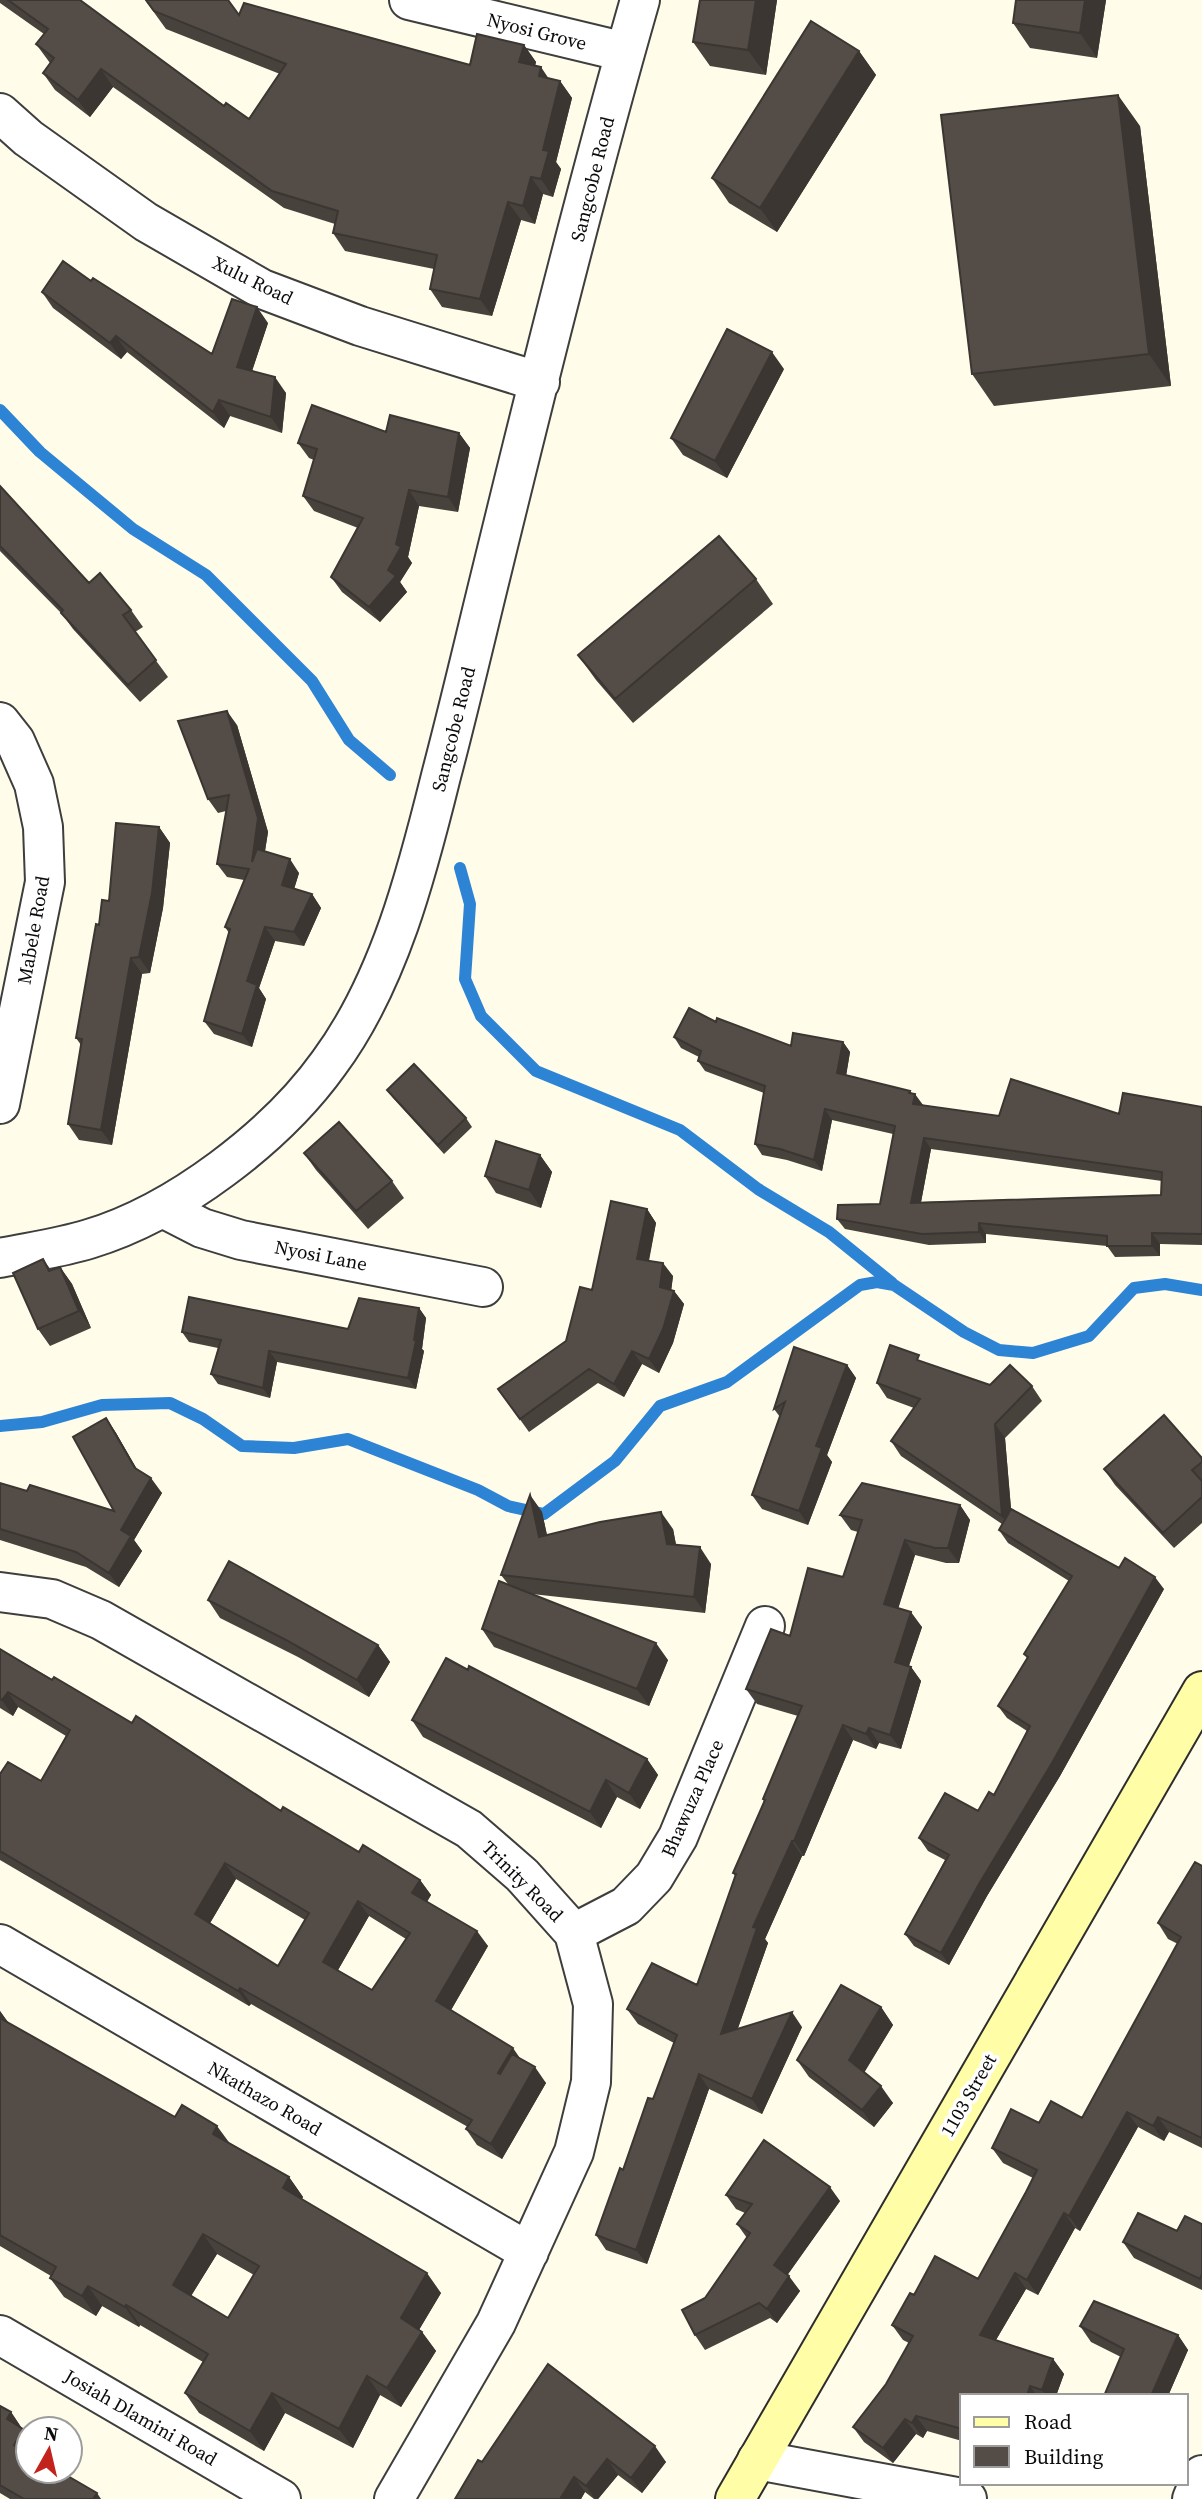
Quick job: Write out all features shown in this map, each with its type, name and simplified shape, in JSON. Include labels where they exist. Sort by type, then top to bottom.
[{"type":"street","name":"Nyosi Grove","points":[[409,0],[625,52]]},
{"type":"street","name":"Sangcobe Road","points":[[0,1258],[90,1239],[163,1208],[234,1159],[286,1114],[330,1063],[364,1006],[390,948],[421,860],[540,382],[640,0]]},
{"type":"street","name":"Xulu Road","points":[[0,113],[28,138],[146,222],[262,289],[360,326],[540,382]]},
{"type":"street","name":"Mabele Road","points":[[0,722],[15,741],[34,784],[43,827],[45,881],[0,1104]]},
{"type":"street","name":"Nyosi Lane","points":[[163,1208],[202,1228],[241,1240],[483,1287]]},
{"type":"street","name":"Trinity Road","points":[[0,1592],[52,1599],[101,1620],[469,1829],[522,1875],[573,1933],[593,2004],[591,2082],[574,2152],[496,2323],[394,2499]]},
{"type":"street","name":"Bhawuza Place","points":[[573,1933],[626,1906],[654,1877],[678,1837],[765,1626]]},
{"type":"street","name":"1103 Street","points":[[735,2499],[1202,1691]]},
{"type":"street","name":"Nkathazo Road","points":[[0,1944],[529,2252]]},
{"type":"street","name":"Josiah Dlamini Road","points":[[0,2335],[281,2499]]},
{"type":"street","points":[[757,2460],[967,2499]]},
{"type":"street","points":[[1192,2499],[1202,2475]]},
{"type":"building","points":[[8,0],[80,0],[224,106],[226,103],[249,119],[286,64],[154,11],[146,0],[228,0],[239,15],[244,3],[470,65],[477,34],[524,45],[519,62],[541,67],[539,76],[560,81],[543,150],[549,151],[541,179],[531,177],[523,206],[508,202],[480,299],[430,289],[437,255],[333,233],[338,211],[272,191],[101,69],[78,100],[43,73],[54,58],[36,44],[48,29]]},
{"type":"building","points":[[700,0],[756,0],[748,50],[693,42]]},
{"type":"building","points":[[1016,0],[1085,0],[1080,33],[1013,23]]},
{"type":"building","points":[[811,21],[859,51],[760,208],[712,178]]},
{"type":"building","points":[[1118,95],[1149,354],[972,374],[941,115]]},
{"type":"building","points":[[63,261],[91,281],[93,278],[212,354],[232,299],[257,307],[237,367],[275,377],[271,417],[219,400],[213,412],[116,336],[110,343],[42,292]]},
{"type":"building","points":[[727,329],[772,352],[715,461],[671,438]]},
{"type":"building","points":[[312,405],[386,432],[390,415],[459,433],[448,497],[409,490],[396,544],[401,547],[388,570],[396,576],[369,607],[331,577],[363,518],[303,496],[317,449],[298,443]]},
{"type":"building","points":[[0,486],[89,583],[100,573],[131,610],[123,615],[156,660],[128,685],[61,613],[63,610],[0,546]]},
{"type":"building","points":[[719,536],[756,579],[615,699],[578,655]]},
{"type":"building","points":[[227,711],[258,818],[252,862],[257,849],[290,859],[282,885],[312,894],[294,932],[265,927],[247,981],[257,985],[242,1034],[204,1021],[230,929],[225,927],[249,869],[217,864],[229,795],[208,799],[178,721]]},
{"type":"building","points":[[116,823],[159,827],[152,893],[139,957],[131,958],[101,1130],[68,1124],[82,1039],[76,1038],[96,924],[99,925],[102,900],[109,901]]},
{"type":"building","points":[[689,1008],[716,1022],[717,1018],[791,1046],[793,1033],[843,1042],[837,1073],[910,1091],[909,1093],[915,1094],[913,1104],[999,1116],[1011,1079],[1119,1114],[1123,1093],[1202,1107],[1202,1234],[1152,1233],[1152,1246],[1107,1246],[1107,1236],[979,1223],[979,1232],[922,1234],[837,1219],[838,1205],[880,1204],[895,1126],[825,1109],[814,1160],[755,1144],[765,1086],[698,1061],[701,1051],[674,1037]],"holes":[[[924,1138],[1162,1172],[1161,1195],[911,1203]]]},
{"type":"building","points":[[414,1064],[466,1118],[438,1145],[387,1090]]},
{"type":"building","points":[[339,1122],[392,1181],[356,1211],[304,1153]]},
{"type":"building","points":[[496,1141],[540,1155],[529,1190],[485,1176]]},
{"type":"building","points":[[611,1201],[647,1209],[637,1259],[663,1263],[660,1287],[674,1291],[663,1329],[649,1359],[632,1351],[614,1384],[589,1369],[520,1419],[498,1389],[566,1341],[580,1287],[592,1290]]},
{"type":"building","points":[[43,1259],[49,1271],[60,1267],[79,1311],[38,1329],[13,1273]]},
{"type":"building","points":[[189,1297],[348,1329],[359,1298],[419,1308],[416,1341],[408,1378],[269,1351],[263,1388],[211,1374],[221,1340],[182,1332]]},
{"type":"building","points":[[890,1345],[919,1355],[917,1360],[990,1385],[1010,1365],[1032,1386],[995,1424],[1002,1516],[891,1441],[920,1399],[877,1383]]},
{"type":"building","points":[[794,1347],[847,1365],[816,1446],[822,1448],[799,1511],[752,1495],[785,1402],[774,1409]]},
{"type":"building","points":[[1164,1415],[1202,1458],[1202,1462],[1192,1470],[1202,1481],[1202,1497],[1163,1533],[1104,1469]]},
{"type":"building","points":[[106,1418],[135,1468],[151,1478],[121,1530],[131,1536],[109,1573],[76,1552],[0,1529],[0,1483],[27,1491],[30,1485],[114,1511],[73,1437]]},
{"type":"building","points":[[862,1483],[960,1505],[948,1548],[935,1548],[905,1540],[884,1604],[911,1612],[895,1662],[911,1667],[890,1735],[869,1728],[866,1734],[843,1725],[794,1841],[753,1927],[757,1928],[721,2034],[792,2012],[752,2099],[699,2074],[636,2250],[596,2235],[620,2168],[623,2170],[648,2098],[653,2099],[677,2035],[627,2009],[652,1963],[697,1985],[736,1874],[733,1873],[802,1706],[746,1689],[771,1629],[790,1636],[808,1568],[843,1577],[862,1520],[840,1515]]},
{"type":"building","points":[[530,1495],[539,1537],[600,1522],[661,1512],[667,1544],[700,1547],[694,1597],[501,1575]]},
{"type":"building","points":[[1011,1509],[1119,1568],[1125,1558],[1155,1577],[1052,1763],[941,1953],[905,1934],[949,1855],[919,1838],[945,1793],[978,1811],[989,1792],[994,1795],[1030,1726],[998,1706],[1028,1657],[1024,1654],[1072,1576],[999,1530]]},
{"type":"building","points":[[229,1561],[378,1645],[357,1680],[208,1600]]},
{"type":"building","points":[[499,1581],[656,1643],[637,1689],[482,1629]]},
{"type":"building","points":[[0,1649],[132,1723],[136,1716],[281,1811],[283,1807],[359,1852],[363,1845],[420,1880],[412,1893],[477,1931],[436,2001],[513,2048],[498,2073],[500,2074],[512,2054],[535,2067],[491,2144],[466,2129],[472,2120],[240,1988],[238,1991],[0,1851],[0,1774],[8,1762],[41,1781],[70,1730],[8,1692],[0,1699]],"holes":[[[225,1863],[309,1913],[278,1966],[195,1914]],[[358,1901],[410,1933],[372,1990],[323,1962]]]},
{"type":"building","points":[[446,1658],[468,1670],[469,1666],[647,1759],[629,1793],[606,1780],[590,1812],[412,1720]]},
{"type":"building","points":[[1195,1862],[1202,1866],[1202,2138],[1158,2117],[1153,2126],[1127,2112],[1069,2216],[1064,2213],[1027,2280],[1015,2273],[980,2335],[1053,2359],[1042,2390],[1030,2386],[1028,2394],[960,2394],[960,2428],[916,2416],[912,2423],[905,2419],[883,2448],[853,2427],[886,2384],[913,2336],[892,2325],[910,2293],[914,2295],[935,2256],[978,2279],[1037,2170],[992,2148],[1011,2109],[1039,2123],[1051,2101],[1082,2118],[1181,1937],[1158,1923]]},
{"type":"building","points":[[841,1985],[881,2007],[849,2060],[881,2086],[862,2110],[797,2060]]},
{"type":"building","points":[[0,2018],[175,2117],[182,2105],[217,2126],[213,2134],[289,2177],[283,2188],[427,2273],[401,2318],[422,2332],[387,2388],[367,2376],[339,2429],[272,2393],[250,2431],[185,2393],[208,2354],[126,2305],[125,2307],[88,2286],[82,2296],[50,2278],[56,2267],[0,2235]],"holes":[[[203,2234],[259,2266],[228,2318],[173,2285]]]},
{"type":"building","points":[[764,2140],[830,2187],[774,2265],[789,2276],[767,2309],[759,2303],[695,2335],[682,2310],[705,2298],[750,2233],[737,2224],[752,2204],[726,2195]]},
{"type":"building","points":[[1138,2213],[1177,2231],[1185,2216],[1202,2224],[1200,2279],[1123,2242]]},
{"type":"building","points":[[1094,2301],[1178,2335],[1152,2394],[1105,2394],[1124,2349],[1080,2326]]},
{"type":"building","points":[[548,2364],[655,2446],[631,2478],[607,2459],[586,2486],[574,2477],[560,2499],[455,2499],[478,2460],[482,2462]]},
{"type":"building","points":[[0,2406],[11,2412],[7,2419],[14,2423],[14,2485],[83,2485],[97,2493],[93,2499],[24,2499],[0,2485]]},
{"type":"waterway","points":[[0,410],[40,452],[133,529],[206,575],[312,681],[349,740],[390,775]]},
{"type":"waterway","points":[[460,868],[470,904],[465,979],[481,1016],[536,1071],[680,1130],[758,1189],[829,1232],[892,1283]]},
{"type":"waterway","points":[[0,1426],[42,1422],[102,1405],[170,1403],[203,1419],[242,1446],[294,1448],[348,1439],[478,1490],[508,1506],[544,1514],[615,1461],[660,1406],[727,1382],[860,1285],[877,1282],[894,1285],[964,1332],[999,1350],[1033,1353],[1089,1336],[1134,1288],[1165,1284],[1202,1290]]}]
